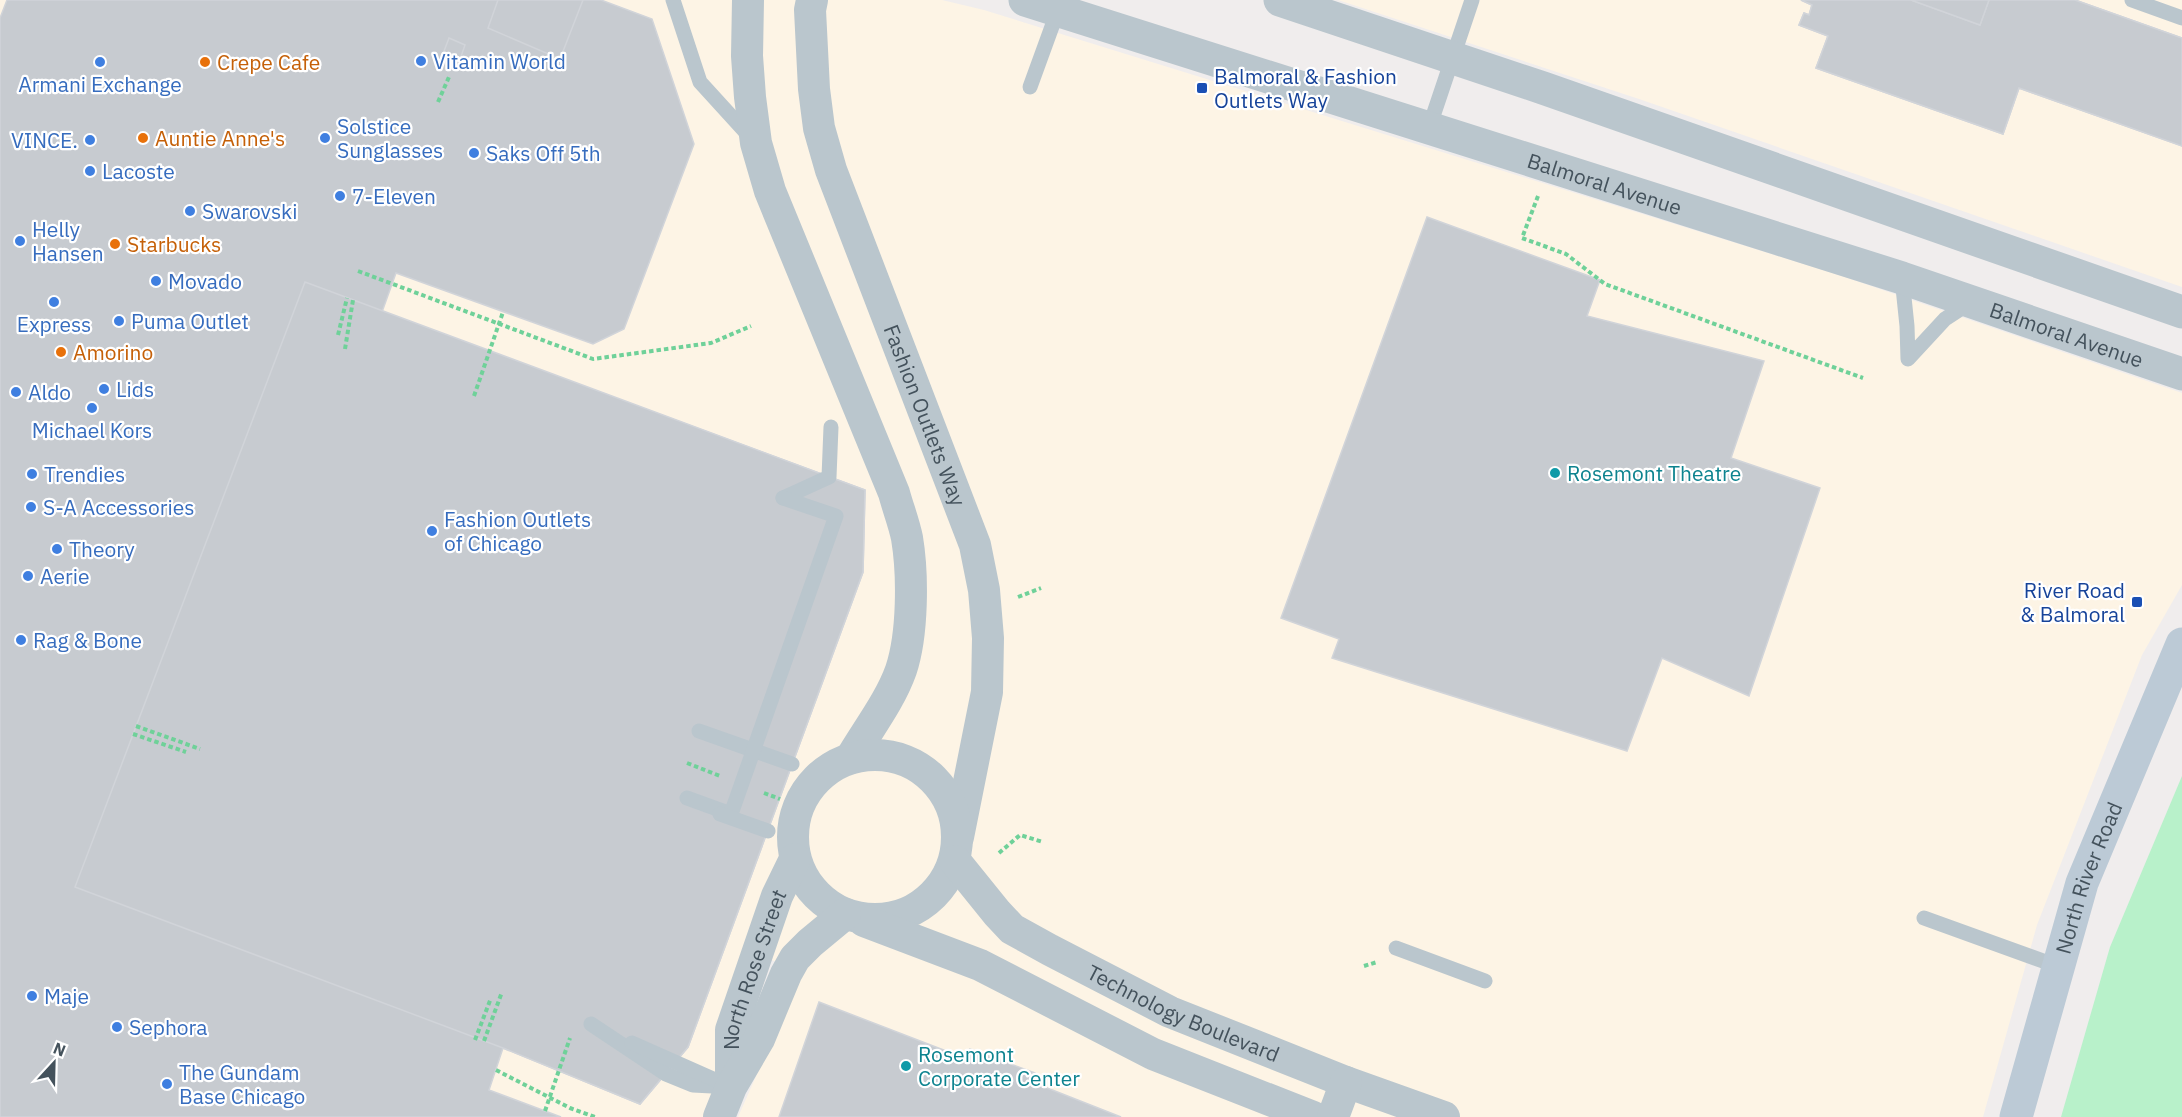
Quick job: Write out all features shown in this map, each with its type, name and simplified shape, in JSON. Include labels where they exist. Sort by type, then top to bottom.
[{"type":"main road","name":"North River Road","points":[[2016,1117],[2057,966],[2091,860],[2182,644]]},
{"type":"street","points":[[748,0],[747,56],[756,143],[771,191],[894,494],[907,537],[911,581],[909,628],[901,669],[889,697],[851,758]]},
{"type":"street","name":"Fashion Outlets Way","points":[[812,0],[810,20],[814,89],[819,128],[831,170],[971,535],[984,590],[988,638],[987,692],[956,849]]},
{"type":"street","name":"Balmoral Avenue","points":[[1025,0],[1902,278],[2182,374]]},
{"type":"street","points":[[1281,0],[1452,57],[2182,312]]},
{"type":"street","points":[[850,915],[879,919],[904,914],[926,902],[943,884],[956,849],[954,812],[942,789],[925,771],[902,758],[877,754],[851,758],[834,764],[820,774],[803,796],[793,822],[795,859],[806,882],[823,901],[850,915],[887,931],[980,965],[1154,1054],[1313,1117]]},
{"type":"street","name":"Technology Boulevard","points":[[956,849],[996,913],[1012,929],[1040,945],[1170,1012],[1346,1082],[1444,1117]]},
{"type":"street","name":"North Rose Street","points":[[731,1087],[731,1030],[777,896],[795,859]]},
{"type":"street","name":"North Rose Street","points":[[718,1117],[731,1087],[759,1039],[795,958],[810,943],[850,915]]},
{"type":"street","points":[[1334,1117],[1346,1082]]},
{"type":"lane","points":[[674,0],[700,82],[756,143]]},
{"type":"lane","points":[[1429,128],[1472,0]]},
{"type":"lane","points":[[2132,0],[2182,18]]},
{"type":"lane","points":[[1030,87],[1058,10]]},
{"type":"lane","points":[[1902,278],[1908,359],[1945,319],[1971,302]]},
{"type":"lane","points":[[768,831],[680,798],[731,814],[836,516],[783,498],[829,477],[831,427]]},
{"type":"lane","points":[[699,731],[792,764]]},
{"type":"lane","points":[[1924,918],[2057,966]]},
{"type":"lane","points":[[1396,948],[1485,981]]},
{"type":"lane","points":[[591,1024],[697,1072],[731,1087],[693,1084],[666,1074],[591,1024]]},
{"type":"path","points":[[438,102],[449,77]]},
{"type":"path","points":[[1541,188],[1522,238],[1566,254],[1605,284],[1863,378]]},
{"type":"path","points":[[358,271],[593,359],[711,343],[751,326]]},
{"type":"path","points":[[338,335],[347,298]]},
{"type":"path","points":[[345,349],[353,300]]},
{"type":"path","points":[[474,396],[502,312]]},
{"type":"path","points":[[1014,598],[1041,588]]},
{"type":"path","points":[[136,726],[200,749]]},
{"type":"path","points":[[133,734],[186,752]]},
{"type":"path","points":[[999,853],[1020,835],[1043,842]]},
{"type":"path","points":[[484,1041],[502,992]]},
{"type":"path","points":[[475,1040],[491,998]]},
{"type":"path","points":[[545,1111],[574,1029]]},
{"type":"path","points":[[496,1070],[570,1108],[595,1117]]},
{"type":"shaded area","points":[[0,0],[942,0],[984,10],[1839,275],[2182,393],[2182,585],[2142,655],[2037,925],[1983,1117],[738,1117],[803,970],[768,959],[709,1117],[0,1117]]},
{"type":"shaded area","points":[[1338,0],[2182,0],[2182,287],[1639,99]]},
{"type":"green space","points":[[2182,776],[2182,1117],[2061,1117],[2110,947]]},
{"type":"building","name":"Fashion Outlets of Chicago","points":[[7,0],[601,0],[652,19],[694,144],[624,329],[593,344],[396,273],[382,312],[865,490],[863,572],[688,1047],[640,1104],[503,1048],[489,1090],[561,1117],[0,1117],[0,18]]},
{"type":"building","points":[[498,0],[583,0],[560,59],[488,28]]},
{"type":"building","points":[[1801,0],[2075,0],[2182,38],[2182,146],[2019,88],[2003,134],[1816,68],[1828,36],[1799,25],[1804,13],[1809,15],[1812,5]]},
{"type":"building","points":[[1801,0],[1911,0],[1980,25],[1989,0],[2075,0],[2182,38],[2182,146],[2019,88],[2003,134],[1816,68],[1828,36],[1799,25],[1804,13],[1809,15],[1812,5]]},
{"type":"building","points":[[1911,0],[1989,0],[1980,25]]},
{"type":"building","points":[[449,38],[465,45],[458,65],[441,59]]},
{"type":"building","name":"Rosemont Theatre","points":[[1427,217],[1600,280],[1587,316],[1764,361],[1731,458],[1820,488],[1749,696],[1662,658],[1627,751],[1332,658],[1339,639],[1281,618]]},
{"type":"building","name":"Fashion Outlets of Chicago","points":[[305,282],[865,490],[863,572],[688,1047],[640,1104],[503,1048],[75,887]]},
{"type":"building","name":"Rosemont Corporate Center","points":[[819,1002],[967,1059],[970,1049],[1035,1073],[1032,1082],[1121,1117],[779,1117]]},
{"type":"place","name":"Vitamin World","points":[[421,61]]},
{"type":"place","name":"Armani Exchange","points":[[100,62]]},
{"type":"place","name":"Crepe Cafe","points":[[205,62]]},
{"type":"place","name":"Balmoral & Fashion Outlets Way","points":[[1202,88]]},
{"type":"place","name":"Auntie Anne's","points":[[143,138]]},
{"type":"place","name":"Solstice Sunglasses","points":[[325,138]]},
{"type":"place","name":"VINCE.","points":[[90,140]]},
{"type":"place","name":"Saks Off 5th","points":[[474,153]]},
{"type":"place","name":"Lacoste","points":[[90,171]]},
{"type":"place","name":"7-Eleven","points":[[340,196]]},
{"type":"place","name":"Swarovski","points":[[190,211]]},
{"type":"place","name":"Helly Hansen","points":[[20,241]]},
{"type":"place","name":"Starbucks","points":[[115,244]]},
{"type":"place","name":"Movado","points":[[156,281]]},
{"type":"place","name":"Express","points":[[54,302]]},
{"type":"place","name":"Puma Outlet","points":[[119,321]]},
{"type":"place","name":"Amorino","points":[[61,352]]},
{"type":"place","name":"Lids","points":[[104,389]]},
{"type":"place","name":"Aldo","points":[[16,392]]},
{"type":"place","name":"Michael Kors","points":[[92,408]]},
{"type":"place","name":"Rosemont Theatre","points":[[1555,473]]},
{"type":"place","name":"Trendies","points":[[32,474]]},
{"type":"place","name":"S-A Accessories","points":[[31,507]]},
{"type":"place","name":"Fashion Outlets of Chicago","points":[[432,531]]},
{"type":"place","name":"Theory","points":[[57,549]]},
{"type":"place","name":"Aerie","points":[[28,576]]},
{"type":"place","name":"River Road & Balmoral","points":[[2137,602]]},
{"type":"place","name":"Rag & Bone","points":[[21,640]]},
{"type":"place","name":"Maje","points":[[32,996]]},
{"type":"place","name":"Sephora","points":[[117,1027]]},
{"type":"place","name":"Rosemont Corporate Center","points":[[906,1066]]},
{"type":"place","name":"The Gundam Base Chicago","points":[[167,1084]]}]
